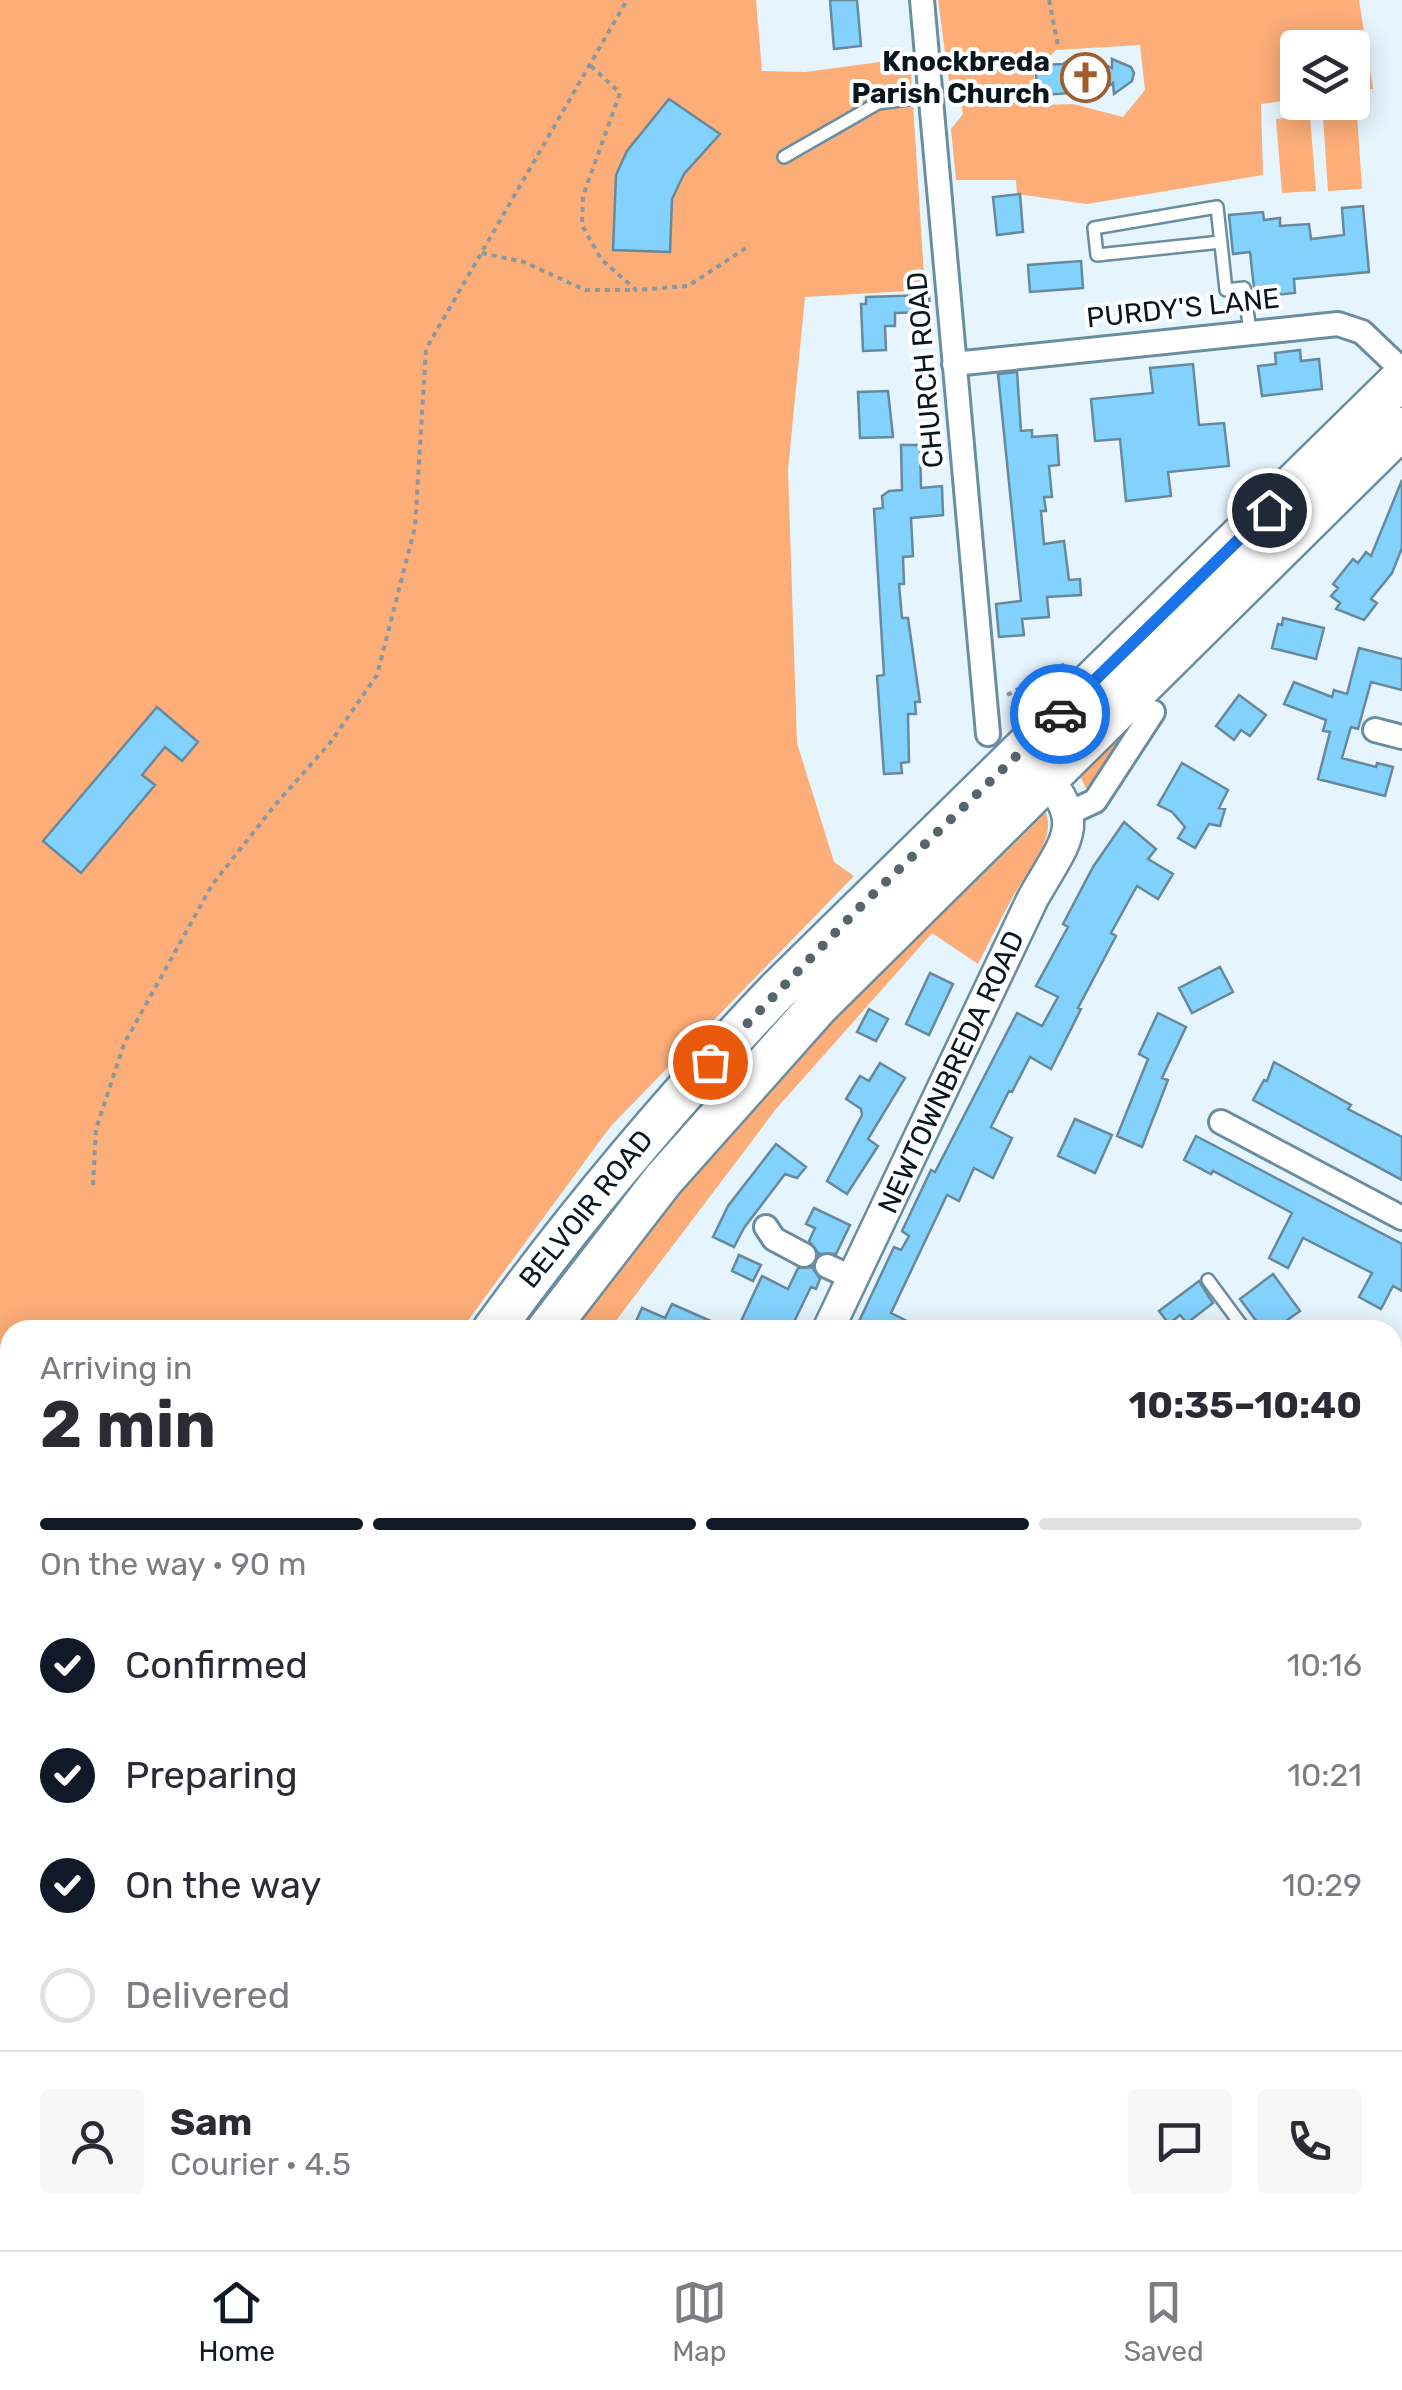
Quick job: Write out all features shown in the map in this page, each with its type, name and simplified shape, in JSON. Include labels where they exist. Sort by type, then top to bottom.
[{"type":"highway","points":[[1019,754],[1402,374]]},
{"type":"highway","points":[[1019,754],[1402,428]]},
{"type":"highway","name":"BELVOIR ROAD","points":[[499,1320],[548,1254],[687,1085],[864,903],[1019,754]]},
{"type":"highway","name":"BELVOIR ROAD","points":[[556,1320],[663,1180],[830,994],[1019,754]]},
{"type":"street","name":"CHURCH ROAD","points":[[922,0],[985,706],[1019,754]]},
{"type":"street","name":"PURDY'S LANE","points":[[954,364],[1317,324],[1350,326],[1378,344],[1402,374]]},
{"type":"street","points":[[1019,754],[1064,800],[1069,812],[1095,801],[1153,712]]},
{"type":"street","points":[[1375,730],[1402,737]]},
{"type":"street","name":"NEWTOWNBREDA ROAD","points":[[830,1320],[840,1272],[1058,854],[1066,836],[1069,812]]},
{"type":"street","points":[[1221,1122],[1402,1218]]},
{"type":"street","points":[[766,1227],[774,1239],[804,1256]]},
{"type":"lane","points":[[784,156],[878,104],[930,96]]},
{"type":"lane","points":[[1220,242],[1097,255],[1094,228],[1216,207],[1226,290],[1244,288],[1250,331]]},
{"type":"lane","points":[[1208,1280],[1238,1320]]},
{"type":"path","points":[[93,1185],[96,1129],[124,1044],[212,886],[275,804],[330,744],[377,675],[415,526],[426,350],[627,0]]},
{"type":"path","points":[[1049,0],[1058,46]]},
{"type":"path","points":[[591,66],[620,93],[583,196],[582,225],[601,260],[636,290]]},
{"type":"path","points":[[482,253],[524,262],[585,290],[636,290],[688,286],[749,246]]},
{"type":"path","points":[[985,706],[1076,658]]},
{"type":"shaded area","points":[[0,0],[756,0],[762,71],[805,72],[910,58],[925,290],[805,297],[788,470],[797,743],[834,862],[854,876],[610,1127],[468,1320],[0,1320]]},
{"type":"shaded area","points":[[938,0],[1359,0],[1364,30],[1280,30],[1280,101],[1261,104],[1263,175],[1087,204],[1017,194],[1016,180],[956,180],[951,129],[963,114],[959,90],[949,82]],"holes":[[[1140,45],[1145,90],[1123,117],[1073,104],[1043,105],[1034,74],[1056,50]]]},
{"type":"shaded area","points":[[1276,119],[1310,120],[1316,191],[1282,193]]},
{"type":"shaded area","points":[[1323,120],[1357,120],[1362,189],[1328,191]]},
{"type":"shaded area","points":[[1139,713],[1142,716],[1086,788],[1082,770]]},
{"type":"shaded area","points":[[1042,806],[1047,816],[1046,839],[978,964],[932,933],[776,1109],[617,1320],[574,1320],[756,1094]]},
{"type":"shaded area","points":[[951,844],[664,1147],[574,1262],[535,1320],[518,1320],[694,1096]]},
{"type":"building","points":[[830,0],[857,0],[861,46],[834,49]]},
{"type":"building","name":"Knockbreda Parish Church","points":[[1084,54],[1112,68],[1112,59],[1131,67],[1132,81],[1114,94],[1113,83],[1087,101],[1073,98],[1070,93],[1044,95],[1044,88],[1037,89],[1036,73],[1041,72],[1041,65],[1063,64]]},
{"type":"building","points":[[669,99],[720,134],[684,174],[672,199],[670,252],[613,250],[616,175],[627,151]]},
{"type":"building","points":[[1020,194],[1023,232],[997,235],[993,197]]},
{"type":"building","points":[[1363,206],[1369,272],[1294,279],[1295,293],[1255,297],[1250,252],[1233,254],[1229,215],[1263,212],[1264,220],[1280,218],[1280,226],[1309,224],[1311,239],[1344,235],[1342,208]]},
{"type":"building","points":[[1081,261],[1083,288],[1030,292],[1028,265]]},
{"type":"building","points":[[929,295],[930,312],[895,313],[895,326],[885,326],[886,350],[863,351],[861,304],[866,304],[866,297]]},
{"type":"building","points":[[1300,350],[1301,361],[1319,359],[1322,389],[1262,396],[1258,366],[1276,364],[1275,353]]},
{"type":"building","points":[[1193,364],[1199,425],[1224,423],[1229,466],[1168,472],[1171,496],[1126,501],[1120,439],[1095,441],[1091,399],[1153,393],[1150,368]]},
{"type":"building","points":[[1017,372],[1021,431],[1032,430],[1032,437],[1057,435],[1059,465],[1049,466],[1052,497],[1044,497],[1046,511],[1041,511],[1044,544],[1064,541],[1069,580],[1080,579],[1081,595],[1047,597],[1049,617],[1022,619],[1024,635],[999,637],[996,604],[1021,601],[998,374]]},
{"type":"building","points":[[888,391],[893,437],[860,438],[858,392]]},
{"type":"building","points":[[901,445],[920,445],[921,488],[942,486],[943,515],[911,518],[913,556],[903,557],[904,584],[899,584],[902,618],[908,618],[920,702],[915,702],[916,714],[908,714],[909,762],[901,763],[902,773],[884,774],[877,676],[884,675],[874,509],[883,508],[882,496],[889,491],[902,490]]},
{"type":"building","points":[[1402,480],[1402,548],[1392,573],[1371,599],[1377,603],[1364,620],[1336,609],[1340,603],[1331,596],[1338,588],[1333,584],[1353,559],[1358,563],[1366,552],[1371,556]]},
{"type":"building","points":[[1283,618],[1324,628],[1316,659],[1272,648]]},
{"type":"building","points":[[1359,648],[1402,659],[1402,690],[1371,682],[1358,729],[1351,727],[1342,758],[1393,767],[1385,796],[1318,779],[1330,732],[1323,731],[1326,720],[1284,704],[1294,682],[1332,697],[1334,690],[1347,694]]},
{"type":"building","points":[[1239,695],[1266,715],[1250,736],[1241,730],[1234,740],[1216,726]]},
{"type":"building","points":[[157,707],[198,742],[182,761],[165,747],[142,775],[155,785],[81,873],[43,841]]},
{"type":"building","points":[[1182,763],[1228,790],[1219,808],[1225,809],[1220,826],[1209,824],[1195,848],[1178,838],[1185,827],[1172,812],[1158,805]]},
{"type":"building","points":[[1124,822],[1156,849],[1148,859],[1173,874],[1158,899],[1137,886],[1111,933],[1116,936],[1051,1069],[1030,1057],[1012,1092],[1009,1091],[991,1127],[1012,1138],[993,1178],[974,1168],[959,1201],[947,1195],[891,1313],[905,1320],[860,1320],[894,1247],[901,1250],[909,1236],[902,1231],[931,1170],[935,1172],[1017,1013],[1042,1026],[1058,997],[1036,986],[1068,927],[1063,924],[1093,867]]},
{"type":"building","points":[[1220,967],[1233,992],[1192,1013],[1179,988]]},
{"type":"building","points":[[930,973],[953,984],[929,1035],[906,1024]]},
{"type":"building","points":[[869,1009],[888,1019],[876,1041],[857,1032]]},
{"type":"building","points":[[1158,1013],[1186,1027],[1162,1078],[1168,1080],[1142,1147],[1117,1136],[1148,1059],[1139,1054]]},
{"type":"building","points":[[1274,1062],[1351,1105],[1348,1109],[1402,1137],[1402,1180],[1253,1100],[1264,1080],[1267,1081]]},
{"type":"building","points":[[880,1063],[905,1078],[868,1139],[878,1146],[847,1194],[827,1181],[862,1115],[861,1109],[846,1099],[860,1076],[869,1081]]},
{"type":"building","points":[[1075,1119],[1112,1135],[1095,1173],[1058,1156]]},
{"type":"building","points":[[1196,1136],[1402,1244],[1402,1291],[1393,1286],[1381,1309],[1359,1297],[1372,1273],[1303,1238],[1288,1268],[1269,1258],[1292,1213],[1184,1160]]},
{"type":"building","points":[[776,1144],[806,1167],[797,1178],[785,1174],[734,1247],[713,1237],[728,1206]]},
{"type":"building","points":[[814,1208],[850,1225],[836,1254],[819,1254],[809,1241],[815,1228],[806,1224]]},
{"type":"building","points":[[739,1255],[761,1265],[753,1281],[732,1271]]},
{"type":"building","points":[[812,1267],[820,1279],[816,1289],[811,1287],[795,1320],[742,1320],[762,1276],[788,1289],[798,1268]]},
{"type":"building","points":[[1273,1274],[1300,1311],[1287,1320],[1256,1320],[1240,1299]]},
{"type":"building","points":[[1199,1281],[1213,1303],[1191,1320],[1180,1315],[1166,1320],[1159,1311]]},
{"type":"building","points":[[672,1304],[708,1320],[637,1320],[642,1308],[665,1318]]},
{"type":"way so far","points":[[710,1062],[864,903],[1060,714]]},
{"type":"place","name":"Knockbreda Parish Church","points":[[1085,77]]},
{"type":"route","points":[[1060,714],[1269,510]]}]
